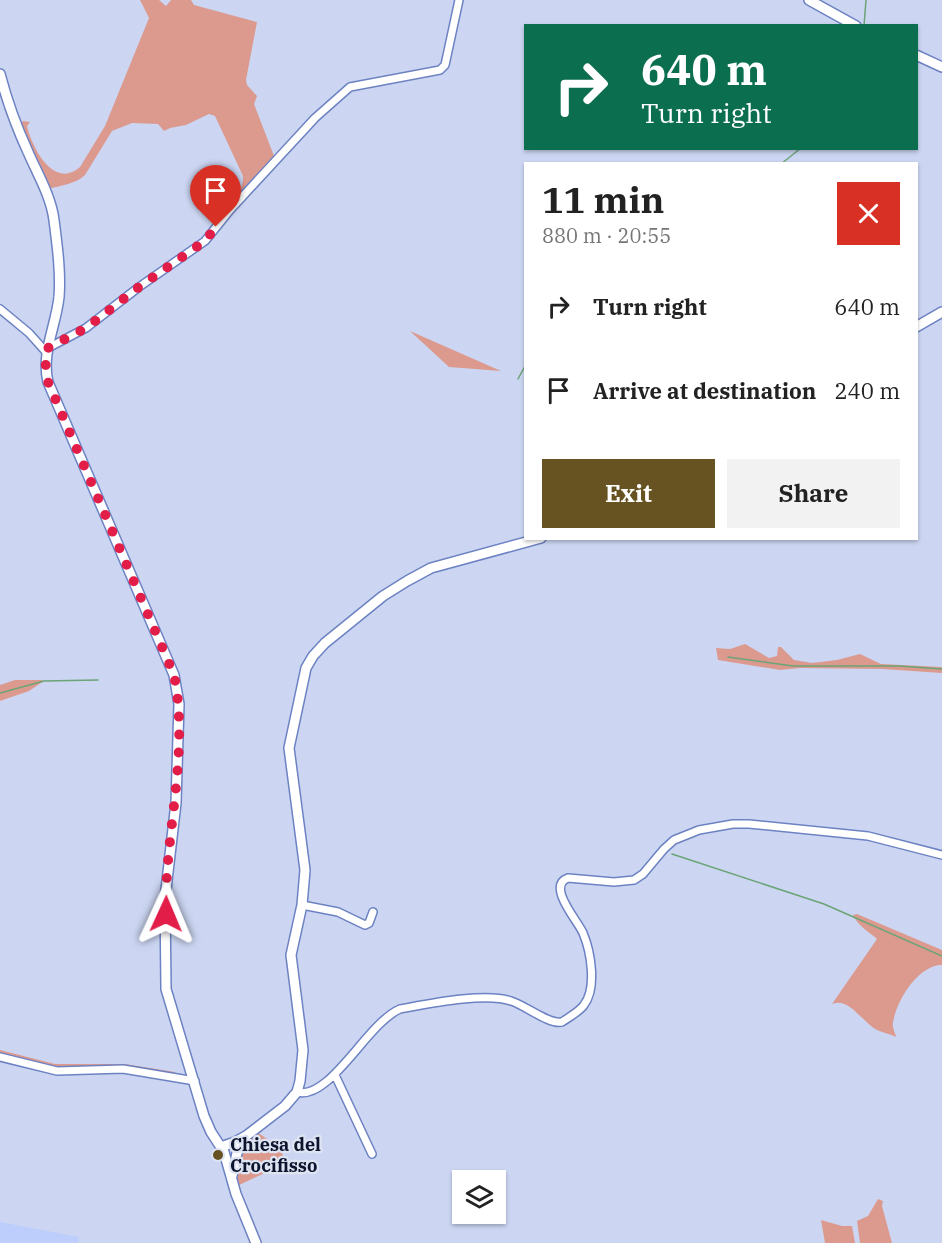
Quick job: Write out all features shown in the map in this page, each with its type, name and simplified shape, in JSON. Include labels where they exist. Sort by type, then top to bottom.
[{"type":"street","points":[[47,350],[86,328],[139,287],[205,241],[230,210],[315,118],[350,87],[440,70],[445,65],[459,0]]},
{"type":"street","points":[[809,0],[852,24]]},
{"type":"street","points":[[918,56],[942,67]]},
{"type":"street","points":[[0,74],[14,119],[48,198],[53,217],[59,296],[47,350],[45,371],[48,382],[151,618],[176,682],[179,704],[176,803],[165,898],[166,989],[204,1116],[210,1132],[226,1157],[245,1219],[256,1243]]},
{"type":"street","points":[[0,309],[47,350]]},
{"type":"street","points":[[918,326],[942,312]]},
{"type":"street","points":[[220,1147],[246,1136],[285,1106],[297,1092],[303,1066],[291,955],[302,905],[304,857],[289,748],[306,668],[313,656],[332,637],[383,596],[431,568],[534,540]]},
{"type":"street","points":[[297,1092],[304,1094],[314,1092],[335,1075],[378,1024],[400,1009],[491,997],[509,1000],[558,1023],[566,1019],[586,1004],[591,982],[587,947],[582,932],[562,898],[561,884],[564,879],[614,882],[634,880],[643,874],[664,849],[686,834],[715,826],[749,824],[868,836],[942,855]]},
{"type":"street","points":[[302,905],[338,912],[365,925],[369,923],[373,912]]},
{"type":"street","points":[[0,1057],[57,1071],[123,1069],[195,1081]]},
{"type":"street","points":[[335,1075],[372,1154]]},
{"type":"street","points":[[232,1178],[237,1153],[246,1136]]},
{"type":"street","points":[[226,1157],[235,1142]]},
{"type":"street","points":[[226,1157],[237,1153]]},
{"type":"shaded area","points":[[140,0],[159,0],[166,6],[171,0],[191,0],[194,5],[257,22],[246,80],[247,85],[257,96],[254,104],[274,156],[231,203],[238,194],[243,176],[215,116],[209,114],[186,125],[164,131],[158,124],[132,123],[112,131],[85,175],[73,182],[49,189],[20,124],[23,121],[30,122],[27,126],[34,145],[39,155],[53,170],[70,173],[80,167],[105,126],[149,18]]},
{"type":"shaded area","points":[[410,331],[501,371],[449,367]]},
{"type":"shaded area","points":[[745,644],[769,658],[777,656],[778,647],[781,647],[794,660],[812,663],[860,654],[881,664],[942,667],[942,673],[882,669],[800,668],[780,670],[718,660],[716,648],[730,649]]},
{"type":"shaded area","points":[[15,680],[44,681],[29,691],[0,701],[0,685]]},
{"type":"shaded area","points":[[857,914],[942,950],[942,965],[925,971],[903,995],[893,1023],[896,1037],[872,1027],[850,1007],[838,1003],[832,1004],[877,939],[858,922],[853,915]]},
{"type":"shaded area","points":[[0,1050],[55,1064],[125,1064],[175,1072],[176,1075],[106,1065],[66,1069],[49,1067],[0,1054]]},
{"type":"shaded area","points":[[257,1132],[273,1143],[278,1143],[286,1163],[237,1186],[235,1171],[239,1156]]},
{"type":"shaded area","points":[[878,1199],[883,1201],[882,1206],[892,1243],[860,1243],[857,1221],[868,1216]]},
{"type":"shaded area","points":[[821,1220],[842,1226],[852,1226],[855,1243],[825,1243]]},
{"type":"shaded area","points":[[0,1222],[79,1237],[78,1243],[0,1243]]},
{"type":"waterway","points":[[864,24],[866,0]]},
{"type":"waterway","points":[[784,162],[798,150]]},
{"type":"waterway","points":[[518,379],[524,368]]},
{"type":"waterway","points":[[728,657],[793,666],[899,666],[942,669]]},
{"type":"waterway","points":[[0,693],[44,681],[98,680]]},
{"type":"waterway","points":[[672,854],[824,904],[942,956]]},
{"type":"place","name":"Chiesa del Crocifisso","points":[[218,1155]]},
{"type":"route","points":[[166,914],[165,898],[176,803],[179,704],[174,675],[82,456],[57,404],[48,382],[45,360],[48,348],[86,328],[139,287],[205,241],[216,227]]}]
